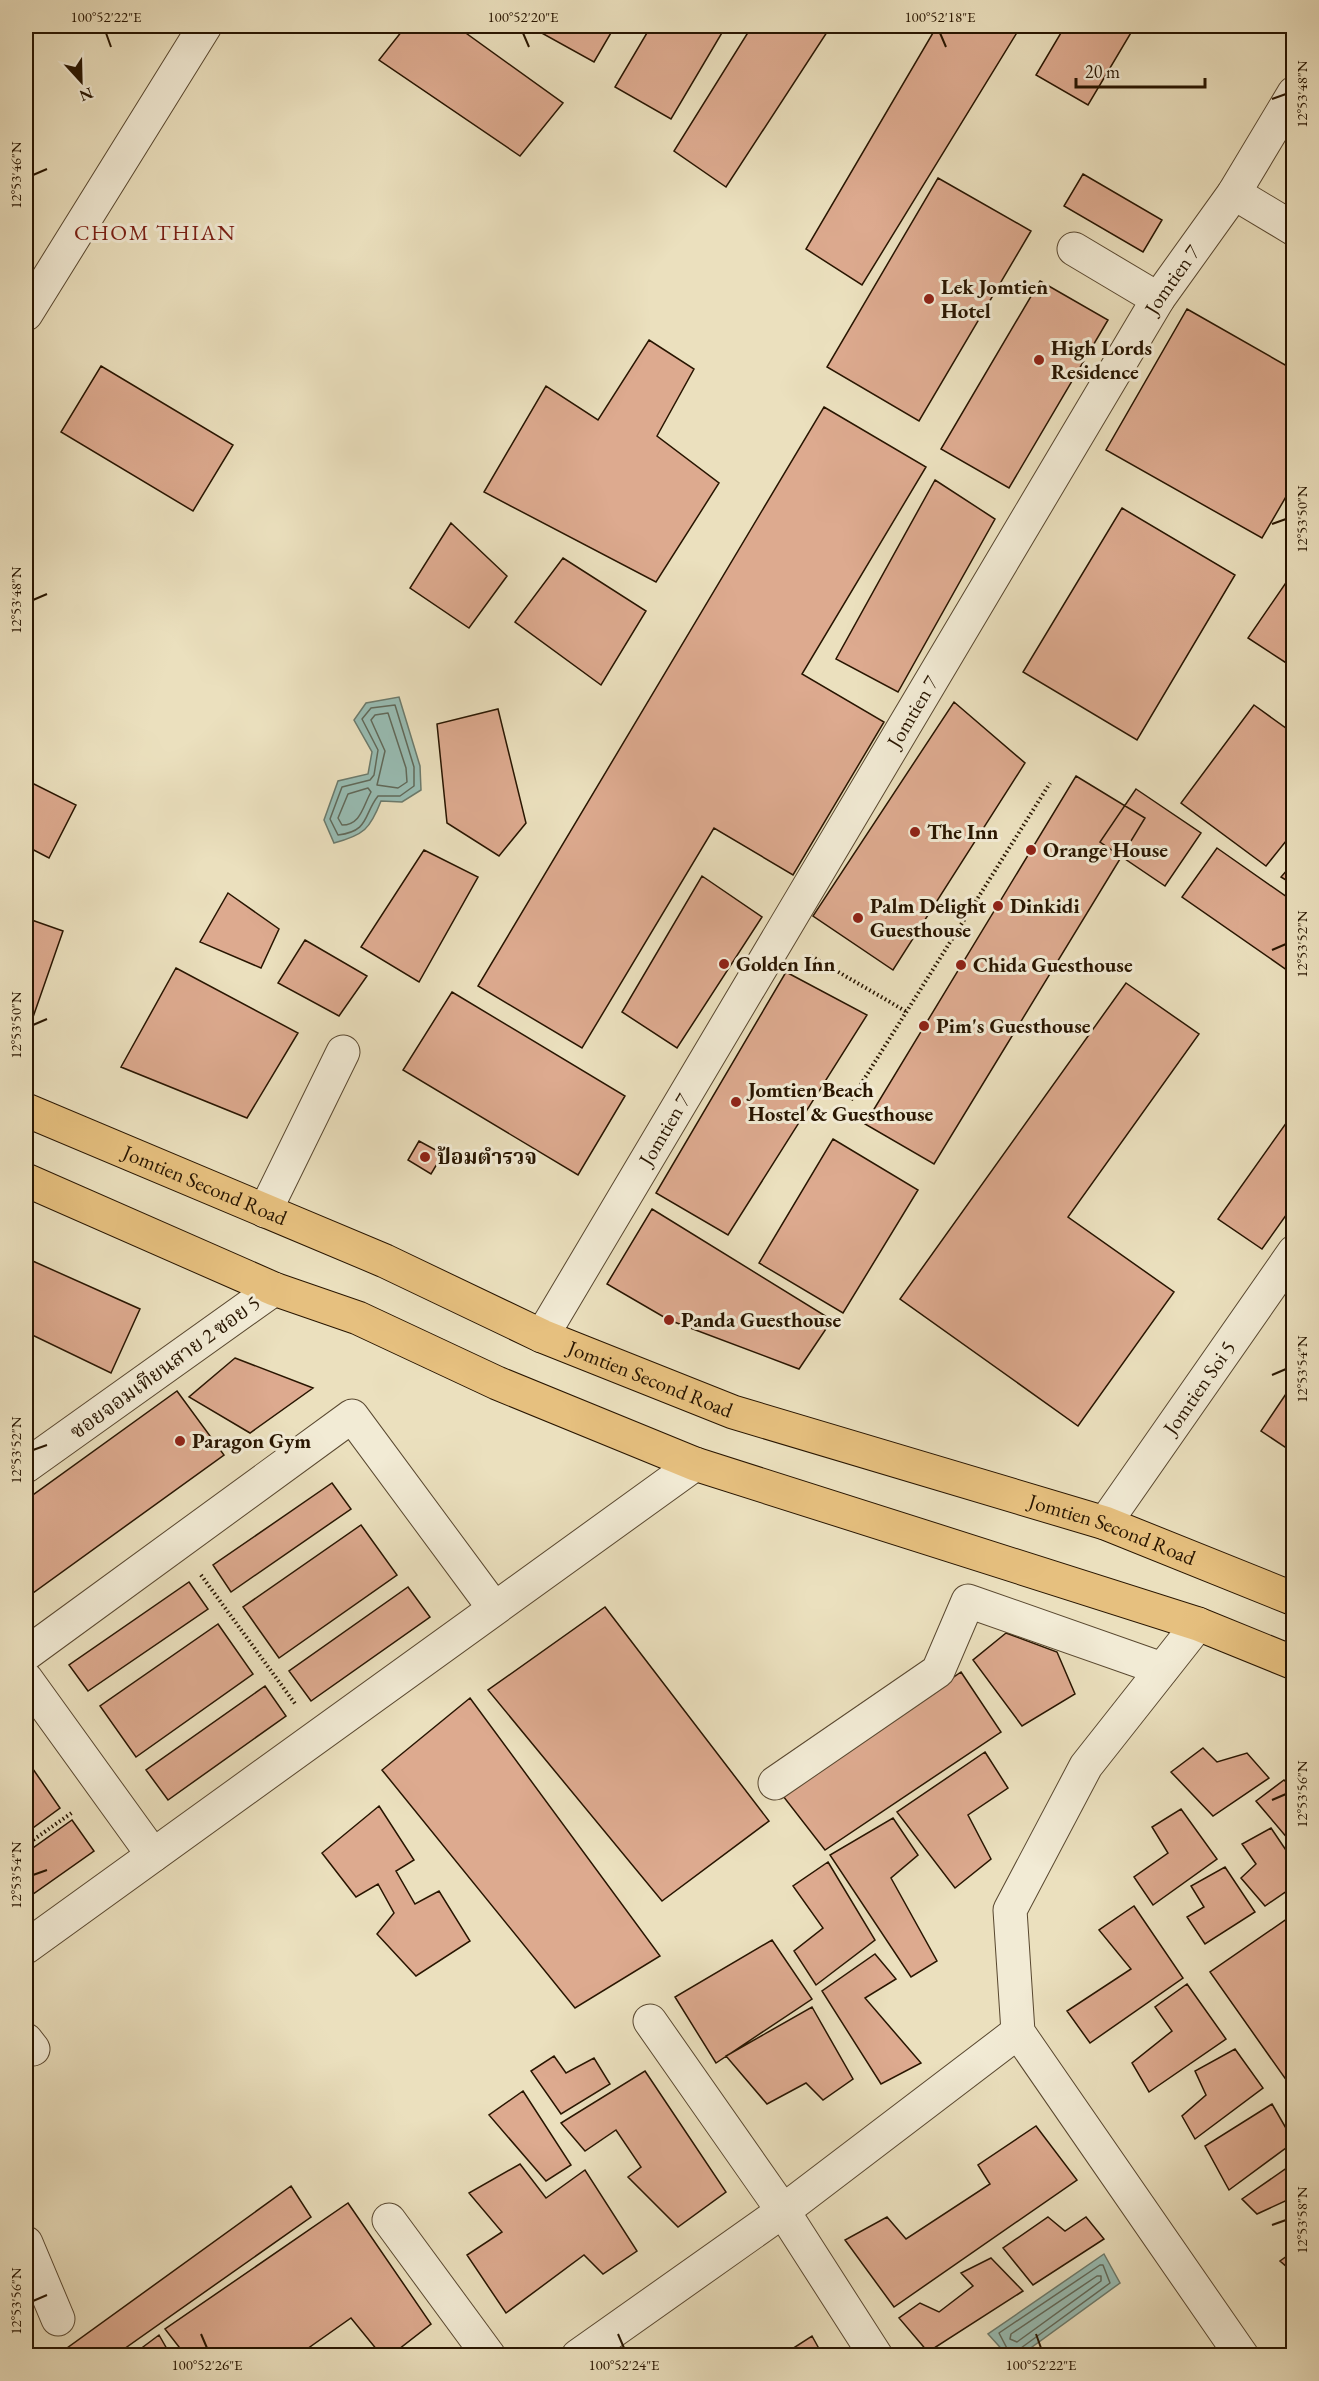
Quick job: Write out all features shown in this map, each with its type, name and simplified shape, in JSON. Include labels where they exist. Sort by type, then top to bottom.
[{"type":"main road","name":"Jomtien Second Road","points":[[26,1110],[385,1262],[542,1336],[733,1412],[1105,1522],[1293,1599]]},
{"type":"main road","points":[[26,1180],[274,1288],[358,1318],[496,1383],[695,1464],[1198,1624],[1293,1663]]},
{"type":"street","points":[[26,314],[205,26]]},
{"type":"street","name":"Jomtien 7","points":[[542,1336],[1158,299],[1233,193],[1293,93]]},
{"type":"street","points":[[1233,193],[1293,229]]},
{"type":"street","points":[[1074,249],[1158,299]]},
{"type":"street","points":[[265,1211],[343,1052]]},
{"type":"street","name":"Jomtien Soi 5","points":[[1105,1522],[1293,1252]]},
{"type":"street","name":"ซอยจอมเทียนสาย 2 ซอย 5","points":[[26,1466],[274,1288]]},
{"type":"street","points":[[26,1654],[352,1416],[494,1608]]},
{"type":"street","points":[[26,1947],[695,1464]]},
{"type":"street","points":[[775,1783],[938,1671],[968,1601],[1162,1669]]},
{"type":"street","points":[[1198,1624],[1086,1766],[1010,1910],[1018,2032],[1242,2355]]},
{"type":"street","points":[[26,1679],[153,1855]]},
{"type":"street","points":[[650,2021],[783,2211],[876,2355]]},
{"type":"street","points":[[578,2355],[783,2211],[1018,2032]]},
{"type":"street","points":[[389,2220],[489,2355]]},
{"type":"street","points":[[26,2243],[58,2319]]},
{"type":"path","points":[[851,1100],[1050,783]]},
{"type":"path","points":[[779,938],[907,1012]]},
{"type":"path","points":[[178,1543],[318,1736]]},
{"type":"path","points":[[26,1845],[106,1789]]},
{"type":"water","points":[[399,697],[420,766],[421,790],[402,802],[381,801],[365,830],[334,843],[324,820],[338,781],[368,774],[372,752],[354,720],[366,703]]},
{"type":"water","points":[[1104,2254],[1120,2283],[1021,2355],[1007,2355],[988,2334]]},
{"type":"building","points":[[406,26],[456,26],[563,103],[520,156],[379,60]]},
{"type":"building","points":[[529,26],[615,26],[594,62]]},
{"type":"building","points":[[651,26],[726,26],[671,119],[615,87]]},
{"type":"building","points":[[752,26],[831,26],[726,187],[674,151]]},
{"type":"building","points":[[937,26],[1021,26],[862,285],[806,249]]},
{"type":"building","points":[[1065,26],[1135,26],[1088,105],[1036,75]]},
{"type":"building","points":[[1083,174],[1162,220],[1143,252],[1064,206]]},
{"type":"building","name":"Lek Jomtien Hotel","points":[[938,178],[1031,231],[919,421],[827,367]]},
{"type":"building","name":"High Lords Residence","points":[[1040,281],[1108,320],[1009,488],[941,449]]},
{"type":"building","points":[[1187,309],[1294,370],[1294,483],[1262,538],[1106,450]]},
{"type":"building","points":[[649,340],[694,369],[657,436],[719,483],[656,582],[484,492],[546,386],[598,420]]},
{"type":"building","points":[[101,366],[233,445],[193,511],[61,432]]},
{"type":"building","points":[[824,407],[926,467],[802,674],[884,722],[793,875],[714,828],[582,1048],[478,986]]},
{"type":"building","points":[[935,480],[995,519],[898,692],[836,659]]},
{"type":"building","points":[[1122,508],[1235,575],[1137,740],[1023,672]]},
{"type":"building","points":[[451,523],[507,576],[469,628],[410,588]]},
{"type":"building","points":[[563,558],[646,611],[601,685],[515,622]]},
{"type":"building","points":[[1294,571],[1294,668],[1248,638]]},
{"type":"building","points":[[954,702],[1025,763],[893,970],[813,916]]},
{"type":"building","points":[[1254,705],[1294,734],[1294,847],[1286,841],[1266,866],[1181,803]]},
{"type":"building","points":[[498,709],[526,823],[499,856],[447,823],[437,724]]},
{"type":"building","points":[[1076,776],[1145,818],[934,1164],[865,1124]]},
{"type":"building","points":[[26,780],[76,805],[49,858],[26,846]]},
{"type":"building","points":[[1136,789],[1201,833],[1165,886],[1100,842]]},
{"type":"building","points":[[1217,848],[1294,902],[1294,975],[1182,897]]},
{"type":"building","points":[[424,850],[478,877],[419,982],[361,947]]},
{"type":"building","points":[[1294,862],[1294,885],[1281,877]]},
{"type":"building","points":[[702,876],[762,917],[677,1048],[622,1012]]},
{"type":"building","points":[[228,893],[279,929],[261,968],[200,942]]},
{"type":"building","points":[[26,918],[63,931],[32,1020],[26,1018]]},
{"type":"building","points":[[305,940],[367,976],[339,1016],[278,983]]},
{"type":"building","points":[[176,968],[298,1033],[247,1118],[121,1067]]},
{"type":"building","points":[[786,972],[867,1015],[728,1235],[656,1193]]},
{"type":"building","points":[[1126,983],[1199,1034],[1068,1217],[1174,1292],[1078,1426],[900,1299]]},
{"type":"building","points":[[452,992],[625,1096],[578,1175],[403,1070]]},
{"type":"building","points":[[1294,1112],[1294,1204],[1262,1249],[1218,1219]]},
{"type":"building","points":[[833,1139],[918,1190],[843,1313],[759,1263]]},
{"type":"building","name":"ป้อมตำรวจ","points":[[419,1141],[443,1154],[431,1174],[408,1160]]},
{"type":"building","points":[[652,1209],[832,1320],[799,1369],[669,1320],[607,1284]]},
{"type":"building","points":[[26,1258],[140,1309],[111,1373],[26,1332]]},
{"type":"building","points":[[235,1358],[313,1388],[250,1433],[189,1397]]},
{"type":"building","points":[[1294,1382],[1294,1453],[1261,1431]]},
{"type":"building","points":[[177,1391],[224,1455],[26,1598],[26,1500]]},
{"type":"building","points":[[332,1483],[351,1509],[231,1592],[213,1565]]},
{"type":"building","points":[[361,1525],[397,1575],[279,1658],[243,1607]]},
{"type":"building","points":[[189,1582],[208,1609],[88,1691],[69,1665]]},
{"type":"building","points":[[408,1587],[430,1617],[311,1701],[289,1671]]},
{"type":"building","points":[[605,1607],[769,1821],[662,1901],[488,1690]]},
{"type":"building","points":[[218,1624],[253,1674],[136,1757],[100,1706]]},
{"type":"building","points":[[1006,1633],[1057,1652],[1075,1694],[1022,1726],[973,1660]]},
{"type":"building","points":[[961,1672],[1001,1732],[825,1850],[783,1796]]},
{"type":"building","points":[[265,1686],[286,1716],[168,1800],[146,1770]]},
{"type":"building","points":[[470,1698],[660,1956],[575,2008],[382,1770]]},
{"type":"building","points":[[1203,1748],[1217,1762],[1247,1753],[1269,1778],[1213,1816],[1171,1772]]},
{"type":"building","points":[[985,1752],[1008,1788],[968,1815],[991,1859],[955,1888],[897,1812]]},
{"type":"building","points":[[26,1759],[60,1808],[26,1833]]},
{"type":"building","points":[[1284,1780],[1294,1790],[1294,1846],[1256,1801]]},
{"type":"building","points":[[379,1806],[414,1860],[396,1871],[415,1904],[439,1891],[470,1941],[416,1976],[377,1934],[394,1913],[378,1884],[356,1897],[322,1853]]},
{"type":"building","points":[[1181,1809],[1217,1859],[1153,1905],[1134,1877],[1168,1853],[1152,1827]]},
{"type":"building","points":[[893,1818],[918,1855],[891,1878],[937,1961],[911,1977],[830,1855]]},
{"type":"building","points":[[72,1820],[94,1851],[26,1899],[26,1853]]},
{"type":"building","points":[[1271,1828],[1294,1862],[1294,1886],[1265,1906],[1241,1878],[1256,1864],[1242,1844]]},
{"type":"building","points":[[828,1862],[875,1940],[816,1985],[794,1951],[823,1928],[793,1886]]},
{"type":"building","points":[[1225,1867],[1255,1912],[1205,1944],[1187,1917],[1204,1907],[1191,1886]]},
{"type":"building","points":[[1134,1906],[1183,1978],[1090,2043],[1067,2011],[1131,1969],[1099,1930]]},
{"type":"building","points":[[1294,1914],[1294,2091],[1210,1972]]},
{"type":"building","points":[[772,1940],[812,1999],[716,2063],[675,1997]]},
{"type":"building","points":[[875,1954],[896,1979],[865,1998],[921,2063],[881,2084],[822,1991]]},
{"type":"building","points":[[1187,1984],[1226,2039],[1149,2092],[1132,2063],[1172,2031],[1155,2007]]},
{"type":"building","points":[[812,2007],[853,2079],[823,2100],[806,2083],[767,2104],[726,2056]]},
{"type":"building","points":[[1235,2049],[1263,2088],[1195,2139],[1182,2116],[1206,2095],[1195,2071]]},
{"type":"building","points":[[554,2056],[566,2073],[594,2058],[610,2084],[561,2114],[531,2071]]},
{"type":"building","points":[[645,2071],[726,2192],[678,2227],[628,2177],[641,2167],[616,2130],[585,2151],[561,2123]]},
{"type":"building","points":[[523,2091],[571,2165],[546,2181],[489,2115]]},
{"type":"building","points":[[1272,2104],[1294,2142],[1229,2190],[1205,2146]]},
{"type":"building","points":[[1036,2126],[1077,2180],[894,2307],[845,2240],[887,2217],[906,2239],[990,2184],[978,2165]]},
{"type":"building","points":[[1294,2163],[1294,2197],[1257,2214],[1242,2199]]},
{"type":"building","points":[[520,2164],[546,2198],[585,2170],[637,2251],[603,2274],[584,2255],[506,2313],[467,2255],[502,2232],[469,2193]]},
{"type":"building","points":[[291,2186],[311,2217],[114,2356],[56,2356]]},
{"type":"building","points":[[348,2203],[431,2324],[390,2356],[382,2356],[351,2318],[297,2356],[186,2356],[165,2329]]},
{"type":"building","points":[[1048,2217],[1065,2231],[1086,2217],[1104,2239],[1033,2285],[1003,2248]]},
{"type":"building","points":[[1294,2251],[1294,2273],[1280,2261]]},
{"type":"building","points":[[991,2258],[1023,2291],[928,2352],[899,2318],[920,2303],[939,2312],[973,2286],[961,2273]]},
{"type":"building","points":[[159,2335],[171,2356],[131,2356]]},
{"type":"building","points":[[812,2336],[823,2356],[781,2356]]},
{"type":"place","name":"Lek Jomtien Hotel","points":[[929,299]]},
{"type":"place","name":"High Lords Residence","points":[[1039,360]]},
{"type":"place","name":"The Inn","points":[[915,832]]},
{"type":"place","name":"Orange House","points":[[1031,850]]},
{"type":"place","name":"Dinkidi","points":[[998,906]]},
{"type":"place","name":"Palm Delight Guesthouse","points":[[858,918]]},
{"type":"place","name":"Golden Inn","points":[[724,964]]},
{"type":"place","name":"Chida Guesthouse","points":[[961,965]]},
{"type":"place","name":"Pim's Guesthouse","points":[[924,1026]]},
{"type":"place","name":"Jomtien Beach Hostel & Guesthouse","points":[[736,1102]]},
{"type":"place","name":"ป้อมตำรวจ","points":[[425,1157]]},
{"type":"place","name":"Panda Guesthouse","points":[[669,1320]]},
{"type":"place","name":"Paragon Gym","points":[[180,1441]]},
{"type":"district","name":"CHOM THIAN","points":[[155,232]]}]
